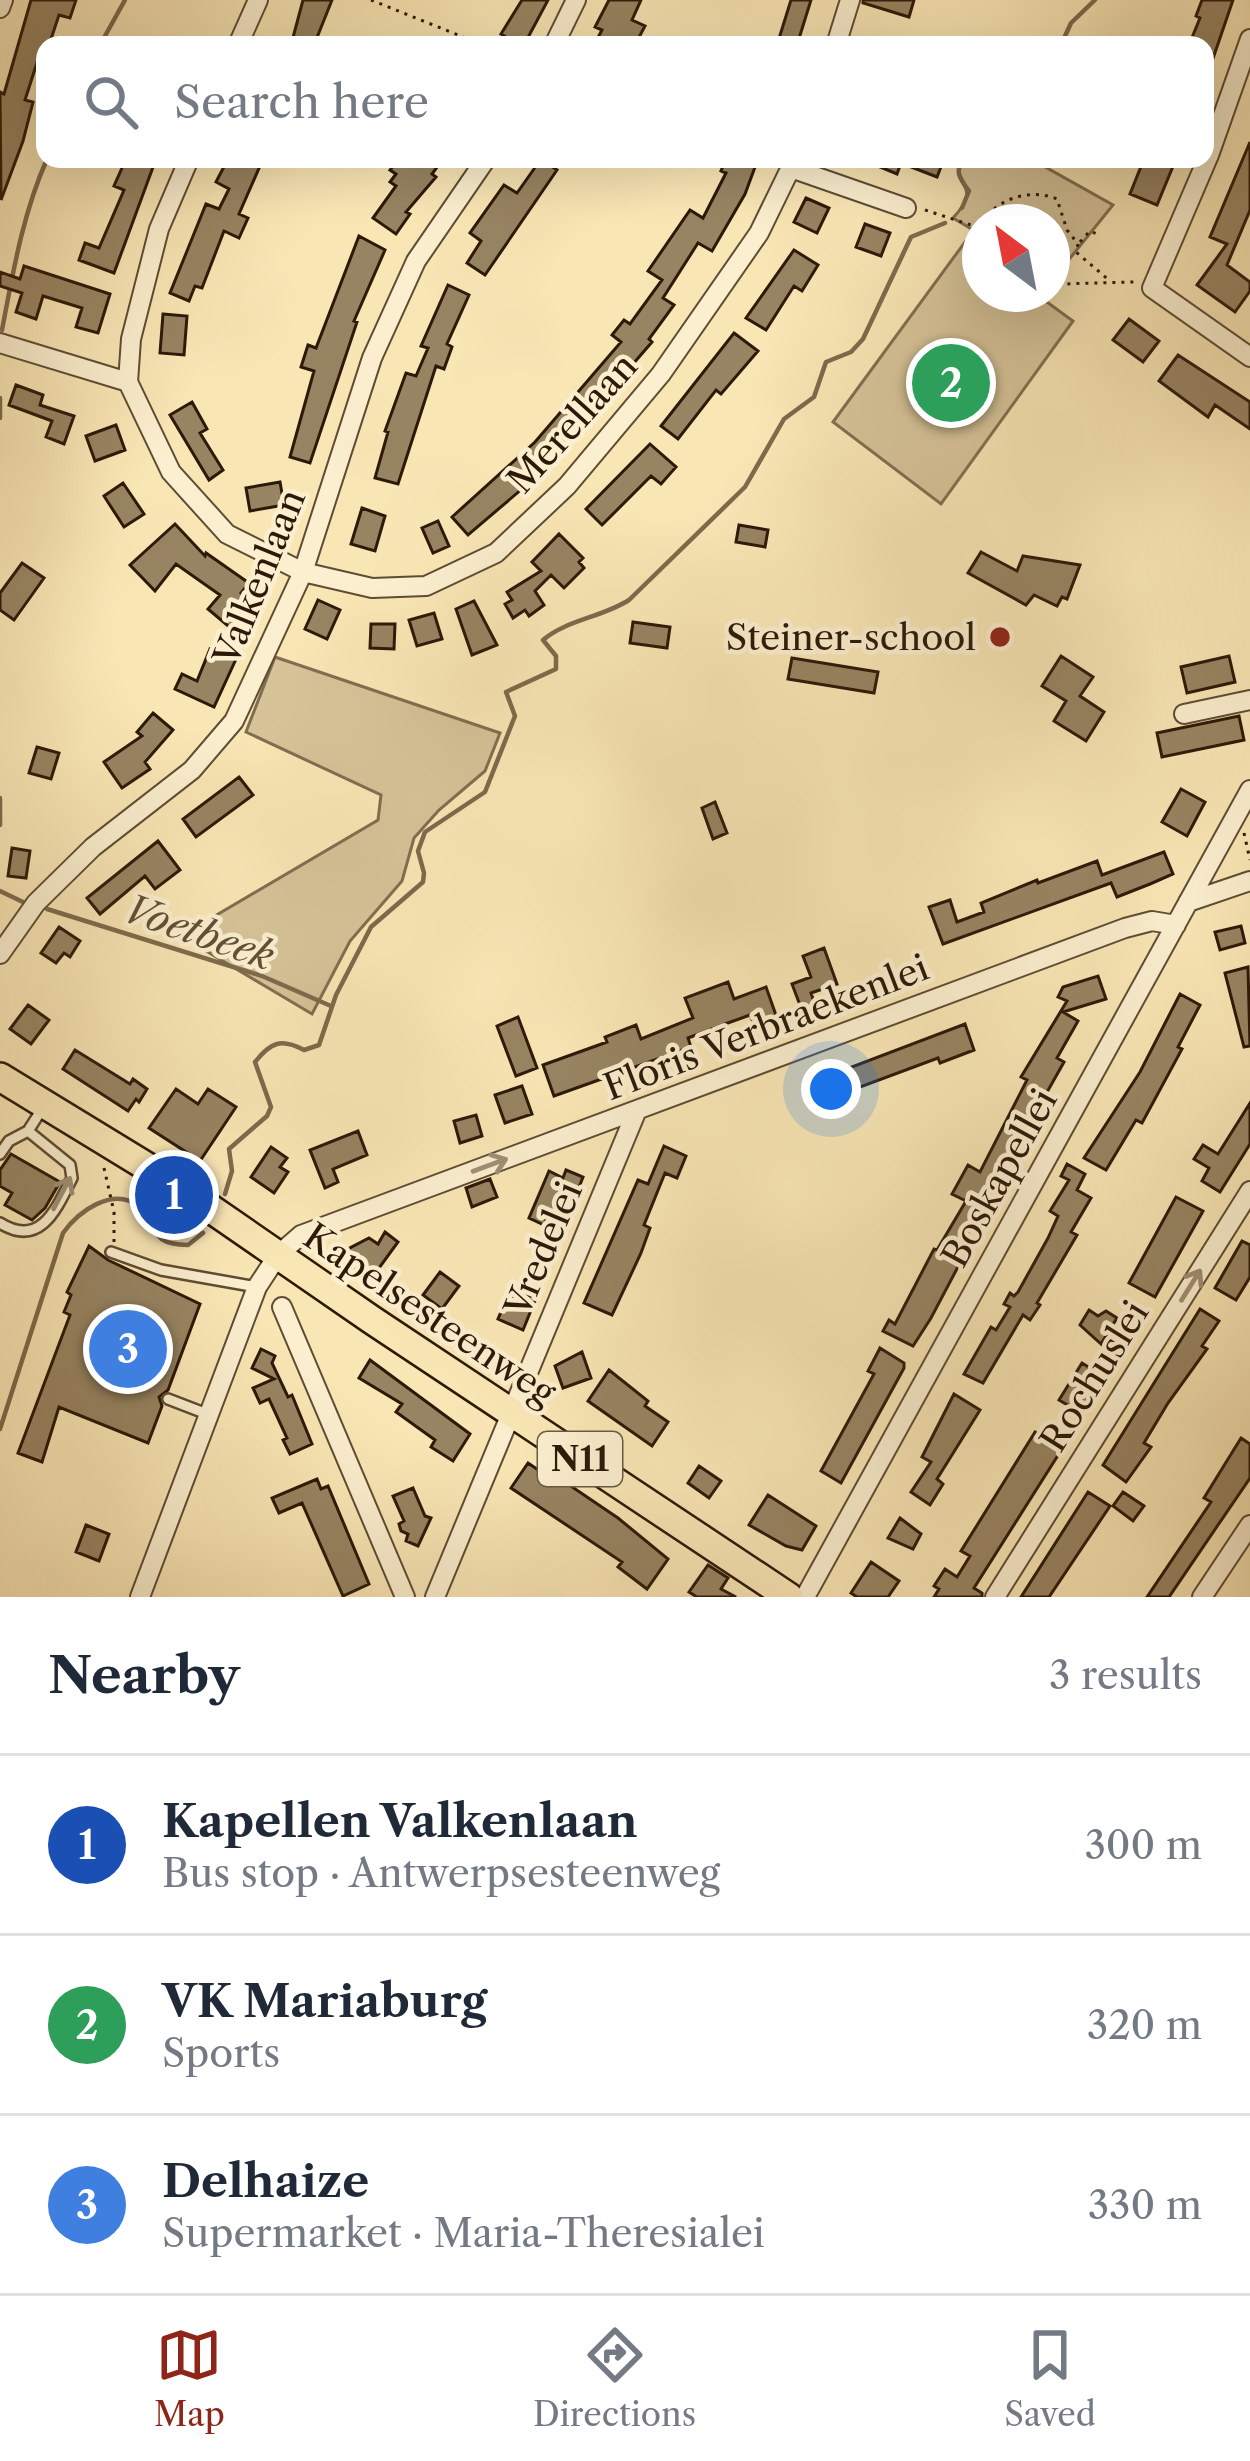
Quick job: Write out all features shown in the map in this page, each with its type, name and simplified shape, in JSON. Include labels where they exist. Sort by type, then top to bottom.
[{"type":"main road","name":"N11","points":[[0,1077],[44,1106]]},
{"type":"main road","name":"Kapelsesteenweg","points":[[44,1106],[133,1156],[789,1597]]},
{"type":"street","points":[[242,36],[258,0]]},
{"type":"street","points":[[558,36],[576,0]]},
{"type":"street","points":[[839,36],[850,0]]},
{"type":"street","points":[[1214,135],[1250,39]]},
{"type":"street","points":[[0,343],[128,382],[131,339],[159,229],[185,168]]},
{"type":"street","name":"Valkenlaan","points":[[0,954],[36,903],[93,847],[192,770],[234,722],[303,572],[372,358],[416,261],[480,168]]},
{"type":"street","name":"Merellaan","points":[[128,382],[171,472],[227,533],[303,572],[372,587],[426,586],[496,553],[567,486],[661,374],[759,233],[791,168]]},
{"type":"street","points":[[806,168],[906,208]]},
{"type":"street","points":[[1202,168],[1161,277],[1183,310],[1250,358]]},
{"type":"street","points":[[1184,714],[1250,700]]},
{"type":"street","name":"Boskapellei","points":[[805,1597],[1250,794]]},
{"type":"street","points":[[1189,902],[1250,881]]},
{"type":"street","name":"Floris Verbraekenlei","points":[[278,1255],[301,1235],[1125,928],[1152,921],[1175,925]]},
{"type":"street","name":"Vredelei","points":[[435,1597],[637,1110]]},
{"type":"street","name":"Rochuslei","points":[[995,1597],[1250,1191]]},
{"type":"street","points":[[140,1597],[257,1287],[278,1255]]},
{"type":"street","points":[[282,1307],[405,1597]]},
{"type":"street","points":[[1202,1597],[1250,1525]]},
{"type":"lane","points":[[0,1154],[28,1131],[44,1106]]},
{"type":"lane","points":[[0,1223],[29,1233],[42,1225],[72,1178],[70,1165],[28,1131]]},
{"type":"lane","points":[[111,1252],[161,1270],[257,1287]]},
{"type":"lane","points":[[168,1399],[207,1414]]},
{"type":"path","points":[[370,0],[460,36]]},
{"type":"path","points":[[1002,204],[1007,199],[1046,194],[1059,204]]},
{"type":"path","points":[[906,208],[962,220]]},
{"type":"path","points":[[1099,235],[1090,231],[1076,252],[1110,281]]},
{"type":"path","points":[[1070,234],[1078,244]]},
{"type":"path","points":[[1070,284],[1161,277]]},
{"type":"path","points":[[1244,832],[1250,860]]},
{"type":"path","points":[[109,1187],[114,1212],[111,1252]]},
{"type":"shaded area","points":[[960,168],[1047,168],[1113,205],[1070,258],[1070,204],[964,204],[966,190]]},
{"type":"shaded area","points":[[962,246],[962,312],[1061,312],[1073,321],[941,504],[833,422]]},
{"type":"shaded area","points":[[275,657],[500,733],[485,771],[414,838],[402,881],[350,941],[312,1014],[181,936],[378,820],[381,795],[246,732]]},
{"type":"building","points":[[31,0],[76,0],[70,18],[59,15],[52,36],[36,36],[36,66],[25,100],[33,102],[1,200],[0,92],[4,94]]},
{"type":"building","points":[[303,0],[332,0],[318,36],[293,36]]},
{"type":"building","points":[[522,0],[548,0],[529,36],[501,34]]},
{"type":"building","points":[[609,0],[641,0],[632,20],[645,26],[640,36],[599,36],[602,30],[595,27]]},
{"type":"building","points":[[791,0],[811,0],[800,36],[780,36]]},
{"type":"building","points":[[863,0],[914,0],[909,17]]},
{"type":"building","points":[[1202,0],[1233,0],[1214,56],[1214,36],[1193,36],[1200,18],[1196,16]]},
{"type":"building","points":[[1250,142],[1250,210],[1227,265],[1250,282],[1250,291],[1235,312],[1197,285],[1227,244],[1210,237]]},
{"type":"building","points":[[122,168],[153,168],[114,273],[79,260],[85,243],[99,248],[124,190],[114,186]]},
{"type":"building","points":[[223,168],[259,168],[239,214],[248,218],[239,238],[224,231],[202,288],[195,286],[189,301],[170,293],[206,204],[219,209],[229,189],[216,182]]},
{"type":"building","points":[[436,168],[432,174],[436,177],[406,212],[410,214],[396,234],[373,218],[396,186],[390,182],[396,174],[390,170]]},
{"type":"building","points":[[535,168],[557,170],[485,275],[467,263],[481,241],[470,233],[504,185],[517,193]]},
{"type":"building","points":[[755,168],[712,251],[698,243],[663,298],[674,305],[649,339],[652,342],[543,471],[468,535],[452,517],[535,442],[621,342],[612,335],[624,320],[630,324],[662,280],[648,271],[690,210],[703,218],[726,173],[721,171]]},
{"type":"building","points":[[914,168],[940,168],[937,177]]},
{"type":"building","points":[[1140,168],[1172,168],[1157,205],[1130,194]]},
{"type":"building","points":[[806,198],[829,208],[817,233],[794,222]]},
{"type":"building","points":[[865,224],[890,233],[881,256],[856,247]]},
{"type":"building","points":[[359,236],[385,250],[354,321],[310,463],[290,457],[314,371],[301,367],[308,345],[316,348]]},
{"type":"building","points":[[794,250],[818,265],[802,291],[794,286],[766,330],[746,318]]},
{"type":"building","points":[[24,266],[110,294],[98,333],[76,327],[82,308],[43,296],[36,319],[16,312],[22,293],[0,286],[0,272],[20,279]]},
{"type":"building","points":[[448,285],[469,295],[447,344],[452,347],[444,369],[436,366],[398,484],[375,478],[385,431],[406,373],[416,376],[428,348],[421,346]]},
{"type":"building","points":[[163,314],[187,316],[184,355],[160,353]]},
{"type":"building","points":[[1129,319],[1159,341],[1143,362],[1113,340]]},
{"type":"building","points":[[734,333],[758,351],[721,394],[716,390],[678,439],[661,426]]},
{"type":"building","points":[[1178,355],[1250,402],[1250,429],[1215,405],[1208,417],[1159,381]]},
{"type":"building","points":[[16,385],[43,395],[40,405],[74,416],[64,444],[46,437],[52,421],[9,405]]},
{"type":"building","points":[[192,402],[207,429],[200,433],[223,470],[209,480],[170,415]]},
{"type":"building","points":[[116,425],[125,450],[95,461],[86,436]]},
{"type":"building","points":[[650,444],[676,467],[661,484],[651,476],[602,525],[586,509]]},
{"type":"building","points":[[280,482],[284,505],[250,511],[246,488]]},
{"type":"building","points":[[123,483],[144,514],[124,527],[104,496]]},
{"type":"building","points":[[362,508],[385,516],[375,551],[351,544]]},
{"type":"building","points":[[438,521],[449,546],[433,553],[422,528]]},
{"type":"building","points":[[175,524],[205,556],[249,583],[241,593],[251,602],[234,631],[208,609],[220,595],[176,564],[155,591],[130,565]]},
{"type":"building","points":[[739,525],[768,530],[765,547],[736,542]]},
{"type":"building","points":[[559,534],[583,558],[579,562],[584,568],[564,588],[551,575],[535,591],[544,605],[529,616],[525,610],[513,618],[505,604],[512,600],[507,592],[541,571],[532,562]]},
{"type":"building","points":[[981,552],[1017,571],[1023,556],[1080,565],[1067,599],[1062,597],[1057,606],[1034,595],[1026,605],[968,573]]},
{"type":"building","points":[[22,563],[44,578],[14,620],[0,610],[0,593]]},
{"type":"building","points":[[318,600],[340,610],[327,639],[305,629]]},
{"type":"building","points":[[474,601],[497,645],[472,655],[456,609]]},
{"type":"building","points":[[434,613],[442,639],[417,646],[409,620]]},
{"type":"building","points":[[633,622],[670,627],[667,648],[630,643]]},
{"type":"building","points":[[371,624],[395,624],[394,649],[370,648]]},
{"type":"building","points":[[210,649],[236,659],[214,707],[175,689],[182,674],[197,681]]},
{"type":"building","points":[[1061,656],[1093,677],[1080,696],[1104,712],[1086,741],[1054,721],[1066,701],[1042,686]]},
{"type":"building","points":[[1229,656],[1235,682],[1187,693],[1181,667]]},
{"type":"building","points":[[792,658],[878,672],[874,693],[788,679]]},
{"type":"building","points":[[153,713],[173,730],[145,762],[150,769],[122,788],[104,762],[142,736],[137,732]]},
{"type":"building","points":[[1239,716],[1244,740],[1162,757],[1157,733]]},
{"type":"building","points":[[37,747],[59,753],[51,779],[29,773]]},
{"type":"building","points":[[239,777],[253,795],[196,837],[183,819]]},
{"type":"building","points":[[1181,789],[1205,802],[1187,836],[1162,822]]},
{"type":"building","points":[[715,802],[727,833],[713,839],[702,808]]},
{"type":"building","points":[[158,841],[180,870],[155,889],[145,876],[100,914],[87,898]]},
{"type":"building","points":[[12,848],[30,851],[26,878],[8,876]]},
{"type":"building","points":[[1164,852],[1173,874],[1150,884],[1117,897],[1111,883],[943,944],[929,907],[950,900],[957,922],[984,912],[981,903],[1037,880],[1097,861],[1102,875]]},
{"type":"building","points":[[1241,926],[1245,943],[1220,950],[1215,932]]},
{"type":"building","points":[[59,927],[80,941],[70,957],[64,953],[56,963],[41,953]]},
{"type":"building","points":[[824,948],[837,984],[811,993],[816,1008],[803,1013],[792,984],[811,977],[803,956]]},
{"type":"building","points":[[1248,967],[1250,1046],[1244,1047],[1225,973]]},
{"type":"building","points":[[1098,976],[1106,999],[1063,1012],[1078,1021],[1057,1058],[1064,1062],[953,1259],[960,1263],[931,1318],[913,1346],[883,1331],[889,1320],[895,1324],[934,1249],[966,1201],[952,1194],[968,1165],[980,1172],[1027,1080],[1021,1077],[1067,1001],[1058,997],[1063,987]]},
{"type":"building","points":[[728,982],[734,999],[766,987],[777,1018],[753,1022],[750,1015],[688,1038],[691,1047],[554,1096],[543,1065],[607,1042],[605,1037],[636,1025],[641,1039],[693,1018],[685,998]]},
{"type":"building","points":[[1180,994],[1200,1005],[1178,1047],[1182,1049],[1142,1123],[1136,1120],[1106,1170],[1084,1158],[1140,1072]]},
{"type":"building","points":[[28,1005],[49,1020],[31,1044],[10,1029]]},
{"type":"building","points":[[518,1017],[537,1068],[516,1076],[497,1026]]},
{"type":"building","points":[[965,1024],[974,1050],[940,1063],[938,1058],[841,1094],[845,1104],[824,1112],[812,1082]]},
{"type":"building","points":[[75,1050],[130,1084],[133,1079],[147,1089],[139,1102],[136,1099],[128,1111],[63,1069]]},
{"type":"building","points":[[522,1086],[532,1114],[505,1123],[495,1095]]},
{"type":"building","points":[[176,1089],[198,1104],[208,1089],[236,1107],[200,1161],[149,1128]]},
{"type":"building","points":[[1250,1103],[1250,1144],[1220,1192],[1202,1181],[1209,1168],[1194,1159],[1203,1145],[1218,1154]]},
{"type":"building","points":[[476,1115],[482,1136],[460,1143],[454,1121]]},
{"type":"building","points":[[358,1131],[367,1155],[333,1169],[338,1182],[325,1188],[310,1150]]},
{"type":"building","points":[[664,1146],[686,1156],[677,1178],[665,1173],[644,1225],[650,1228],[641,1253],[612,1315],[584,1303],[638,1180],[648,1184]]},
{"type":"building","points":[[271,1147],[287,1158],[280,1167],[288,1172],[274,1193],[251,1177]]},
{"type":"building","points":[[11,1154],[60,1182],[32,1220],[5,1205],[12,1193],[0,1186],[0,1170]]},
{"type":"building","points":[[1067,1164],[1085,1174],[1077,1190],[1091,1198],[1071,1232],[1077,1235],[1040,1305],[1030,1320],[1023,1315],[983,1383],[964,1374],[991,1327],[996,1330],[1010,1307],[1004,1304],[1010,1293],[1018,1292],[1048,1238],[1058,1216],[1050,1211],[1069,1180],[1061,1176]]},
{"type":"building","points":[[566,1170],[583,1177],[563,1228],[529,1218],[549,1171],[563,1178]]},
{"type":"building","points":[[490,1179],[497,1197],[472,1207],[466,1188]]},
{"type":"building","points":[[1176,1197],[1203,1211],[1155,1297],[1129,1283]]},
{"type":"building","points":[[385,1232],[398,1242],[371,1279],[346,1265],[346,1250],[369,1238],[378,1244]]},
{"type":"building","points":[[1242,1241],[1250,1245],[1250,1277],[1236,1300],[1215,1288]]},
{"type":"building","points":[[89,1246],[108,1260],[200,1304],[168,1390],[159,1397],[162,1406],[148,1443],[59,1407],[42,1462],[18,1453],[70,1315],[64,1312],[71,1295],[67,1292]]},
{"type":"building","points":[[440,1272],[459,1286],[442,1309],[423,1295]]},
{"type":"building","points":[[511,1288],[536,1298],[523,1330],[498,1319]]},
{"type":"building","points":[[1200,1309],[1219,1321],[1202,1346],[1207,1349],[1144,1443],[1151,1447],[1126,1482],[1103,1465]]},
{"type":"building","points":[[1089,1310],[1098,1316],[1106,1311],[1117,1318],[1101,1344],[1080,1325]]},
{"type":"building","points":[[880,1348],[904,1363],[904,1368],[841,1483],[821,1471],[874,1374],[868,1371]]},
{"type":"building","points":[[261,1349],[275,1356],[272,1363],[288,1397],[292,1395],[312,1444],[290,1454],[269,1399],[260,1403],[253,1388],[274,1379],[252,1368]]},
{"type":"building","points":[[582,1352],[591,1378],[563,1388],[555,1366]]},
{"type":"building","points":[[370,1360],[470,1434],[453,1461],[431,1447],[435,1440],[396,1412],[402,1404],[359,1378]]},
{"type":"building","points":[[1082,1363],[1106,1378],[1083,1414],[1059,1400]]},
{"type":"building","points":[[609,1370],[668,1422],[652,1446],[588,1401]]},
{"type":"building","points":[[954,1394],[980,1410],[937,1479],[943,1484],[930,1505],[911,1492],[931,1462],[922,1457]]},
{"type":"building","points":[[1035,1432],[1062,1449],[974,1588],[982,1597],[934,1597],[939,1589],[934,1586],[945,1569],[957,1577],[970,1556],[961,1551]]},
{"type":"building","points":[[1241,1438],[1250,1444],[1250,1478],[1169,1597],[1147,1597],[1211,1502],[1204,1498]]},
{"type":"building","points":[[528,1463],[618,1518],[668,1559],[647,1589],[618,1567],[622,1562],[511,1488]]},
{"type":"building","points":[[699,1466],[721,1481],[709,1498],[688,1483]]},
{"type":"building","points":[[317,1479],[321,1489],[328,1486],[369,1584],[343,1596],[302,1503],[279,1513],[272,1498]]},
{"type":"building","points":[[413,1488],[425,1516],[431,1518],[418,1546],[406,1541],[408,1534],[401,1531],[399,1524],[404,1521],[393,1496]]},
{"type":"building","points":[[1088,1492],[1110,1506],[1049,1597],[1021,1597]]},
{"type":"building","points":[[1123,1492],[1144,1506],[1133,1521],[1113,1506]]},
{"type":"building","points":[[768,1495],[816,1526],[802,1550],[749,1525]]},
{"type":"building","points":[[900,1518],[921,1534],[913,1549],[888,1538]]},
{"type":"building","points":[[86,1525],[109,1534],[99,1561],[76,1552]]},
{"type":"building","points":[[871,1562],[899,1581],[888,1597],[851,1593]]},
{"type":"building","points":[[708,1565],[728,1578],[721,1589],[736,1597],[697,1597],[689,1592]]},
{"type":"waterway","name":"Voetbeek","points":[[105,36],[125,0]]},
{"type":"waterway","points":[[1065,36],[1071,23],[1095,0]]},
{"type":"waterway","name":"Voetbeek","points":[[2,330],[25,222],[43,168]]},
{"type":"waterway","points":[[960,168],[969,191],[964,204]]},
{"type":"waterway","points":[[225,1194],[232,1171],[229,1149],[271,1107],[255,1062],[277,1044],[304,1050],[319,1045],[336,995],[371,927],[423,882],[418,851],[425,832],[485,792],[515,716],[506,692],[556,669],[556,656],[543,640],[629,600],[745,487],[784,419],[814,397],[826,362],[851,352],[863,339],[911,237],[945,223]]},
{"type":"waterway","name":"Voetbeek","points":[[0,398],[0,418]]},
{"type":"waterway","name":"Voetbeek","points":[[0,798],[0,825]]},
{"type":"waterway","name":"Voetbeek","points":[[0,891],[23,902]]},
{"type":"waterway","name":"Voetbeek","points":[[47,909],[262,976],[331,1006]]},
{"type":"waterway","points":[[0,1429],[63,1233],[77,1217],[96,1204],[118,1199],[139,1206],[165,1241],[188,1245],[203,1233]]},
{"type":"place","name":"VK Mariaburg","points":[[951,383]]},
{"type":"place","name":"Steiner-school","points":[[1000,637]]},
{"type":"place","name":"Kapellen Valkenlaan","points":[[174,1195]]},
{"type":"place","name":"Delhaize","points":[[128,1349]]}]
